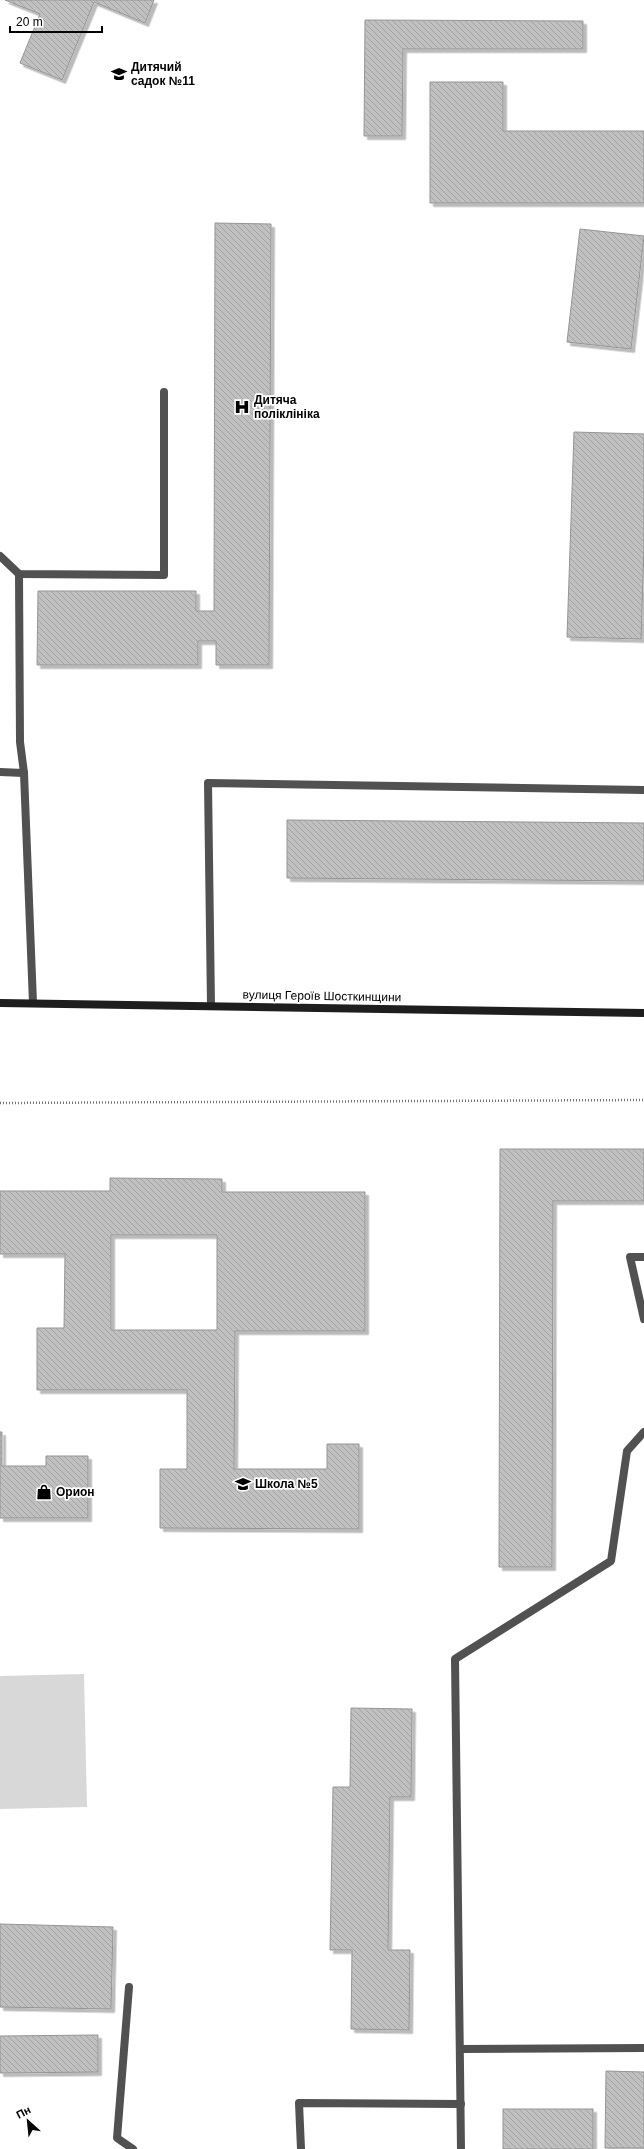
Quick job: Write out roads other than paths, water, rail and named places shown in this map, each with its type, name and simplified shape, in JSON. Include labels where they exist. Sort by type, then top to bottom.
[{"type":"street","name":"вулиця Героїв Шосткинщини","points":[[0,1002],[644,1013]]},
{"type":"lane","points":[[18,574],[164,575],[164,392]]},
{"type":"lane","points":[[0,556],[18,574],[20,742],[24,773],[33,1003]]},
{"type":"lane","points":[[0,772],[24,773]]},
{"type":"lane","points":[[211,1006],[208,783],[644,790]]},
{"type":"lane","points":[[644,1257],[630,1257],[644,1319]]},
{"type":"lane","points":[[461,2149],[455,1659],[611,1561],[627,1451],[644,1432]]},
{"type":"lane","points":[[129,1987],[117,2138],[133,2149]]},
{"type":"lane","points":[[460,2049],[644,2048]]},
{"type":"lane","points":[[302,2149],[299,2103],[461,2104]]},
{"type":"place","name":"Дитячий садок №11","points":[[119,74]]},
{"type":"place","name":"Дитяча поліклініка","points":[[242,407]]},
{"type":"place","name":"Школа №5","points":[[243,1484]]},
{"type":"place","name":"Орион","points":[[44,1492]]}]
